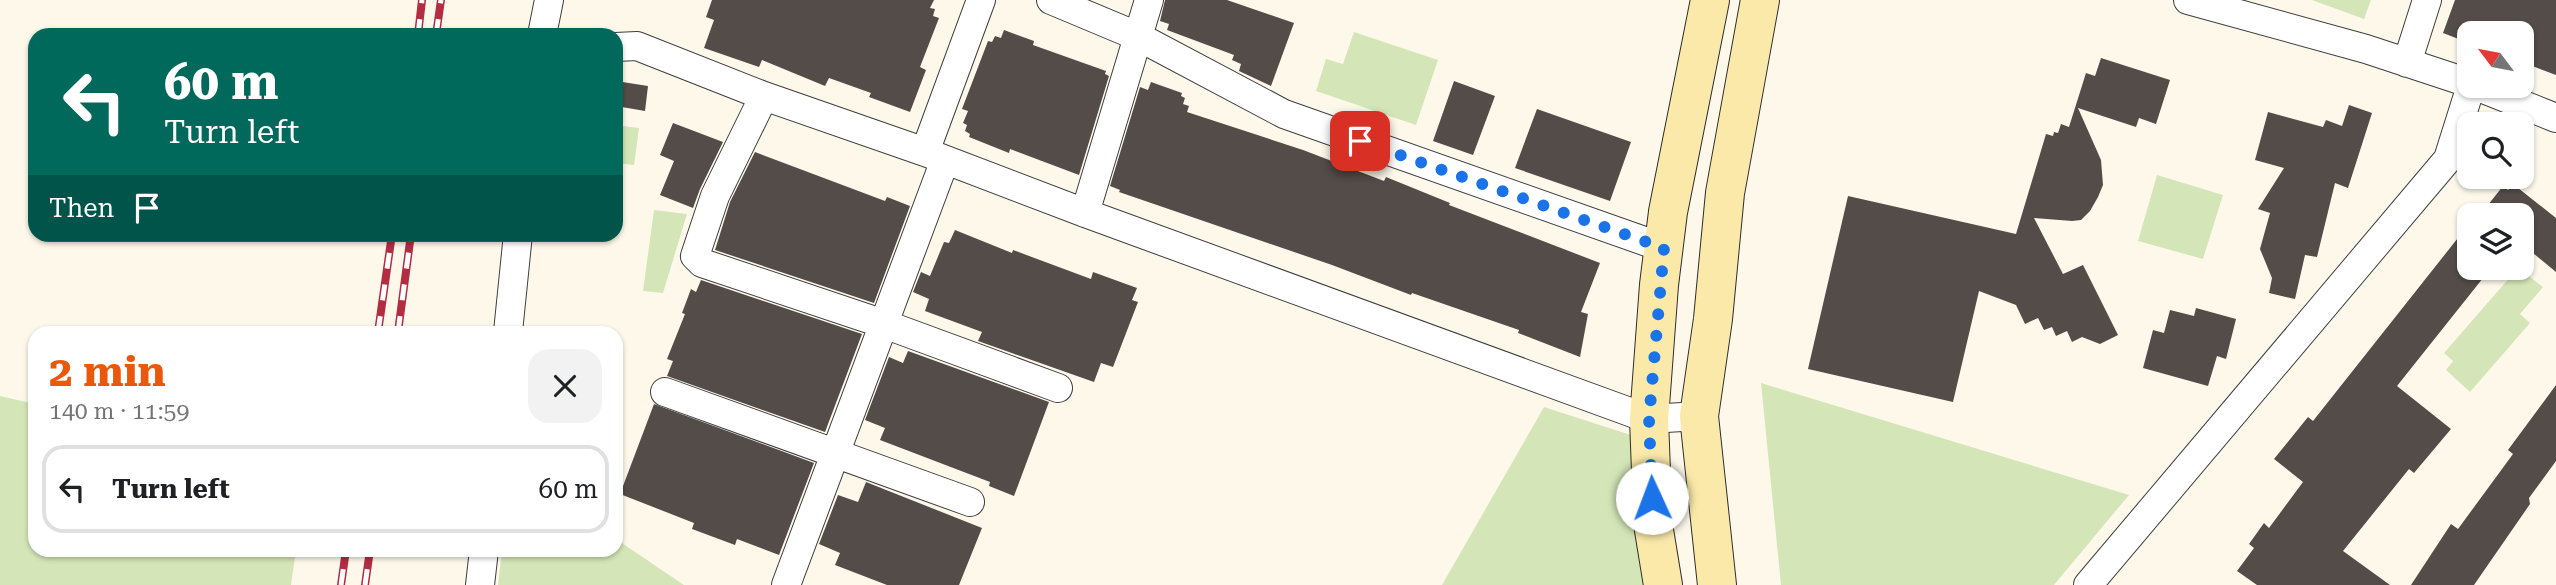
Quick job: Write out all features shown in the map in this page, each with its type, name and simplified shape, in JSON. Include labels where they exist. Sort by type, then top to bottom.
[{"type":"main road","points":[[1663,585],[1653,524],[1649,419],[1668,212],[1710,0]]},
{"type":"main road","points":[[1717,585],[1699,416],[1713,319],[1725,192],[1760,0]]},
{"type":"street","points":[[543,28],[549,0]]},
{"type":"street","points":[[786,585],[884,324],[981,0]]},
{"type":"street","points":[[1051,0],[1137,36],[1284,114],[1664,248]]},
{"type":"street","points":[[1085,213],[1149,0]]},
{"type":"street","points":[[2188,0],[2366,49],[2457,80]]},
{"type":"street","points":[[2407,63],[2427,0]]},
{"type":"street","points":[[623,47],[637,46],[764,96],[935,156],[1649,419],[1699,416]]},
{"type":"street","points":[[764,96],[715,196],[695,256],[702,263],[884,324],[1058,388]]},
{"type":"street","points":[[2088,585],[2448,159],[2468,98]]},
{"type":"street","points":[[2505,98],[2556,118]]},
{"type":"street","points":[[509,326],[518,242]]},
{"type":"street","points":[[665,391],[970,502]]},
{"type":"street","points":[[480,585],[483,557]]},
{"type":"green space","points":[[2312,0],[2371,0],[2364,19]]},
{"type":"green space","points":[[1354,32],[1438,60],[1416,125],[1316,91],[1326,59],[1343,64]]},
{"type":"green space","points":[[623,126],[639,128],[634,165],[623,164]]},
{"type":"green space","points":[[2157,175],[2223,195],[2203,259],[2138,241]]},
{"type":"green space","points":[[654,210],[687,214],[663,293],[643,291]]},
{"type":"green space","points":[[2508,280],[2534,280],[2543,287],[2520,314],[2530,323],[2470,392],[2446,370],[2453,361],[2444,353]]},
{"type":"green space","points":[[1761,383],[2129,495],[2054,585],[1781,585]]},
{"type":"green space","points":[[0,396],[28,402],[28,557],[295,557],[291,585],[0,585]]},
{"type":"green space","points":[[1544,407],[1634,436],[1653,585],[1442,585]]},
{"type":"green space","points":[[623,544],[684,585],[498,585],[501,557],[623,557]]},
{"type":"building","points":[[712,0],[934,0],[930,8],[935,9],[933,16],[939,18],[920,67],[926,70],[910,112],[869,97],[871,93],[829,78],[825,86],[762,60],[759,67],[704,48],[714,20],[706,17]]},
{"type":"building","points":[[1165,0],[1227,0],[1294,23],[1271,86],[1239,71],[1241,64],[1232,60],[1234,55],[1167,30],[1169,24],[1160,21]]},
{"type":"building","points":[[2455,0],[2556,0],[2556,75],[2534,67],[2534,21],[2457,21],[2457,38],[2443,33]]},
{"type":"building","points":[[1004,30],[1034,41],[1033,45],[1106,71],[1105,74],[1109,76],[1079,175],[1010,149],[1009,153],[969,137],[970,134],[965,131],[967,125],[963,123],[968,111],[962,109],[988,41],[992,42],[995,36],[1001,38]]},
{"type":"building","points":[[2101,58],[2170,80],[2156,124],[2139,118],[2136,127],[2078,108],[2101,160],[2103,185],[2090,211],[2081,220],[2034,218],[2063,274],[2083,265],[2118,335],[2100,344],[2082,337],[2072,342],[2067,331],[2056,336],[2052,327],[2044,330],[2038,318],[2025,324],[2016,305],[1979,291],[1953,402],[1808,369],[1848,196],[2016,234],[2046,134],[2053,136],[2054,132],[2058,133],[2061,124],[2069,127],[2086,73],[2095,76]]},
{"type":"building","points":[[1454,81],[1495,96],[1473,155],[1433,141]]},
{"type":"building","points":[[623,82],[648,86],[645,111],[623,107]]},
{"type":"building","points":[[1151,82],[1182,93],[1181,96],[1185,98],[1183,104],[1189,106],[1187,112],[1303,150],[1384,181],[1386,177],[1450,203],[1449,205],[1600,263],[1581,312],[1588,314],[1580,357],[1518,333],[1519,330],[1412,293],[1411,295],[1119,192],[1120,190],[1110,186],[1140,87],[1148,90]]},
{"type":"building","points":[[2349,105],[2372,113],[2348,188],[2335,183],[2317,257],[2305,255],[2295,299],[2269,293],[2272,278],[2260,249],[2270,213],[2258,209],[2284,168],[2255,160],[2268,112],[2323,127],[2326,120],[2342,126]]},
{"type":"building","points":[[1537,109],[1631,142],[1610,201],[1515,168]]},
{"type":"building","points":[[673,123],[723,142],[693,208],[660,195],[674,161],[660,155]]},
{"type":"building","points":[[755,152],[885,201],[887,197],[910,206],[874,303],[715,250],[730,202]]},
{"type":"building","points":[[2501,189],[2519,189],[2556,218],[2556,272],[2534,254],[2534,203],[2490,203]]},
{"type":"building","points":[[955,230],[1012,253],[1013,250],[1091,279],[1093,272],[1137,288],[1132,300],[1138,302],[1113,367],[1101,363],[1094,382],[978,341],[982,332],[925,311],[929,299],[913,292],[921,272],[930,276],[944,242],[949,243]]},
{"type":"building","points":[[2457,239],[2457,280],[2481,280],[2397,386],[2451,429],[2414,473],[2409,469],[2343,551],[2390,585],[2257,585],[2237,571],[2254,548],[2249,544],[2264,523],[2269,528],[2303,482],[2274,459],[2308,417],[2313,421]]},
{"type":"building","points":[[701,280],[862,334],[825,432],[667,376],[673,361],[667,359],[685,314],[682,313],[691,289],[696,292]]},
{"type":"building","points":[[2196,308],[2236,319],[2226,359],[2217,356],[2208,386],[2143,368],[2153,330],[2164,333],[2170,310],[2194,316]]},
{"type":"building","points":[[908,351],[1049,402],[1014,496],[989,486],[990,482],[880,440],[885,428],[865,420],[889,357],[903,363]]},
{"type":"building","points":[[2556,385],[2556,461],[2529,498],[2530,504],[2474,585],[2411,585],[2451,524],[2458,529],[2513,454],[2508,450]]},
{"type":"building","points":[[654,404],[814,463],[779,555],[737,539],[735,545],[692,529],[694,523],[623,495],[623,486]]},
{"type":"building","points":[[866,482],[982,528],[959,585],[887,585],[835,565],[840,553],[819,544],[838,495],[858,502]]},
{"type":"railway","points":[[419,28],[422,0]]},
{"type":"railway","points":[[437,28],[441,0]]},
{"type":"railway","points":[[379,326],[391,242]]},
{"type":"railway","points":[[399,326],[410,242]]},
{"type":"railway","points":[[341,585],[345,557]]},
{"type":"railway","points":[[365,585],[369,557]]},
{"type":"route","points":[[1360,141],[1664,248],[1649,419],[1652,498]]}]
